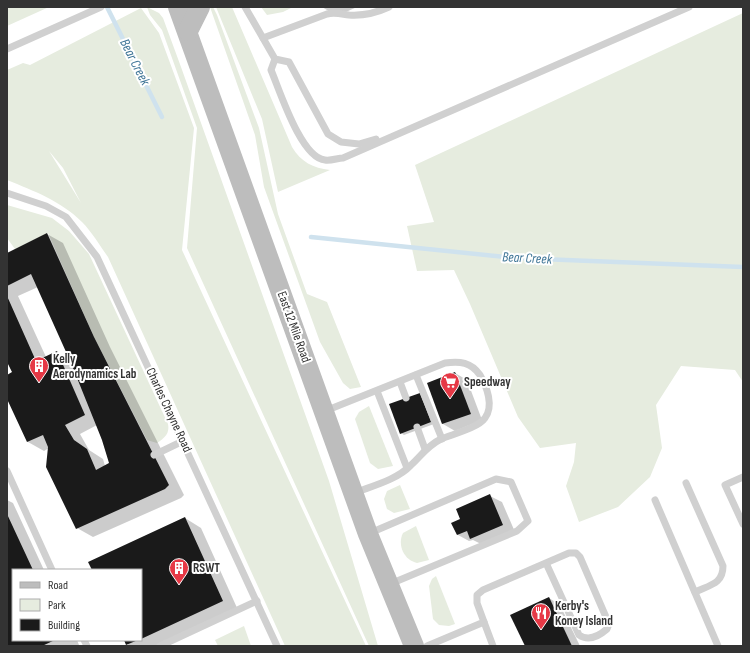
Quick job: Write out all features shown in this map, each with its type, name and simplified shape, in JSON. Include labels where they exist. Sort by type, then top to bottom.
[{"type":"main road","name":"East 12 Mile Road","points":[[178,7],[188,31],[368,534],[414,646]]},
{"type":"main road","points":[[188,31],[200,7]]},
{"type":"lane","points":[[7,49],[101,7]]},
{"type":"lane","points":[[245,7],[275,60],[272,70],[300,138],[309,151],[324,160],[343,158],[677,9],[689,7]]},
{"type":"lane","points":[[263,38],[334,12],[348,15],[367,14],[389,7]]},
{"type":"lane","points":[[275,60],[289,62],[328,134],[341,142],[359,144],[394,135]]},
{"type":"lane","name":"Charles Chayne Road","points":[[7,193],[46,206],[66,217],[84,238],[97,257],[277,646]]},
{"type":"lane","points":[[324,412],[445,363],[456,362],[469,364],[482,378],[489,398],[489,409],[484,419],[476,425],[442,439],[425,449],[407,468],[398,475],[353,493]]},
{"type":"lane","points":[[416,375],[442,439]]},
{"type":"lane","points":[[400,382],[406,398]]},
{"type":"lane","points":[[377,391],[407,468]]},
{"type":"lane","points":[[417,427],[425,449]]},
{"type":"lane","points":[[154,455],[183,441]]},
{"type":"lane","points":[[7,471],[52,569]]},
{"type":"lane","points":[[743,477],[725,485],[743,524]]},
{"type":"lane","points":[[368,534],[496,479],[511,482],[528,521],[517,531],[388,585]]},
{"type":"lane","points":[[686,483],[723,566],[723,575],[719,581],[695,592]]},
{"type":"lane","points":[[655,500],[718,646]]},
{"type":"lane","points":[[494,646],[477,603],[478,595],[483,590],[569,553],[576,553],[580,557],[609,624],[607,629],[591,638],[584,638],[579,635],[546,563]]},
{"type":"lane","points":[[160,646],[257,601]]},
{"type":"lane","points":[[428,646],[484,622]]},
{"type":"green space","points":[[7,7],[49,7],[7,26]]},
{"type":"green space","points":[[147,7],[159,13],[163,18],[181,67],[329,481],[378,646],[369,646],[187,248],[197,128],[162,30],[150,15]]},
{"type":"green space","points":[[210,7],[213,7],[217,15],[259,128],[278,214],[307,294],[327,302],[361,387],[350,389],[343,383],[320,342],[264,187],[255,135]]},
{"type":"green space","points":[[216,7],[232,7],[292,147],[303,160],[318,168],[330,170],[278,192],[262,119]]},
{"type":"green space","points":[[261,7],[293,7],[283,12],[267,15]]},
{"type":"green space","points":[[141,8],[159,33],[194,128],[182,250],[366,646],[285,646],[108,257],[82,222],[65,208],[47,197],[7,180],[7,70],[23,63],[30,65]],"holes":[[[49,151],[63,168],[81,203]]]},
{"type":"green space","points":[[743,13],[743,382],[735,370],[681,366],[656,405],[662,448],[650,477],[618,507],[579,522],[566,486],[574,462],[576,443],[540,448],[518,417],[454,270],[417,271],[407,226],[434,222],[415,165]]},
{"type":"green space","points":[[7,205],[52,218],[69,231],[89,254],[168,424],[167,433],[157,443],[147,440],[94,337],[48,233],[15,249],[7,238]]},
{"type":"green space","points":[[369,406],[393,466],[378,469],[370,463],[355,419],[359,412]]},
{"type":"green space","points":[[400,485],[410,509],[394,513],[387,509],[384,499],[387,491]]},
{"type":"green space","points":[[416,526],[429,560],[417,563],[408,559],[401,547],[401,538],[403,533]]},
{"type":"green space","points":[[436,576],[455,624],[449,626],[439,625],[433,619],[429,586],[432,579]]},
{"type":"green space","points":[[244,626],[251,646],[218,646],[215,640]]},
{"type":"building","name":"Kelly Aerodynamics Lab","points":[[47,233],[94,337],[169,485],[165,489],[76,529],[46,467],[48,447],[43,435],[27,442],[7,399],[7,375],[12,372],[7,362],[7,296],[36,361],[57,351],[85,415],[65,425],[74,440],[87,449],[96,470],[109,463],[102,440],[71,363],[31,274],[7,286],[7,253]]},
{"type":"building","points":[[455,372],[471,414],[442,424],[427,383]]},
{"type":"building","points":[[420,393],[431,422],[400,434],[389,404]]},
{"type":"building","points":[[490,494],[503,525],[470,539],[467,531],[457,535],[451,523],[460,519],[456,509]]},
{"type":"building","points":[[7,514],[33,569],[12,569],[12,641],[53,641],[42,646],[7,646]]},
{"type":"building","name":"RSWT","points":[[185,517],[223,601],[142,639],[142,569],[92,569],[88,562]]},
{"type":"building","name":"Kerby's Koney Island","points":[[549,597],[572,646],[525,646],[510,615]]},
{"type":"building","points":[[124,641],[136,641],[126,645]]},
{"type":"waterway","name":"Bear Creek","points":[[107,7],[162,117]]},
{"type":"waterway","name":"Bear Creek","points":[[311,237],[515,258],[743,267]]},
{"type":"place","name":"Kelly Aerodynamics Lab","points":[[39,383]]},
{"type":"place","name":"Speedway","points":[[450,399]]},
{"type":"place","name":"RSWT","points":[[179,585]]},
{"type":"place","name":"Kerby's Koney Island","points":[[541,630]]}]
